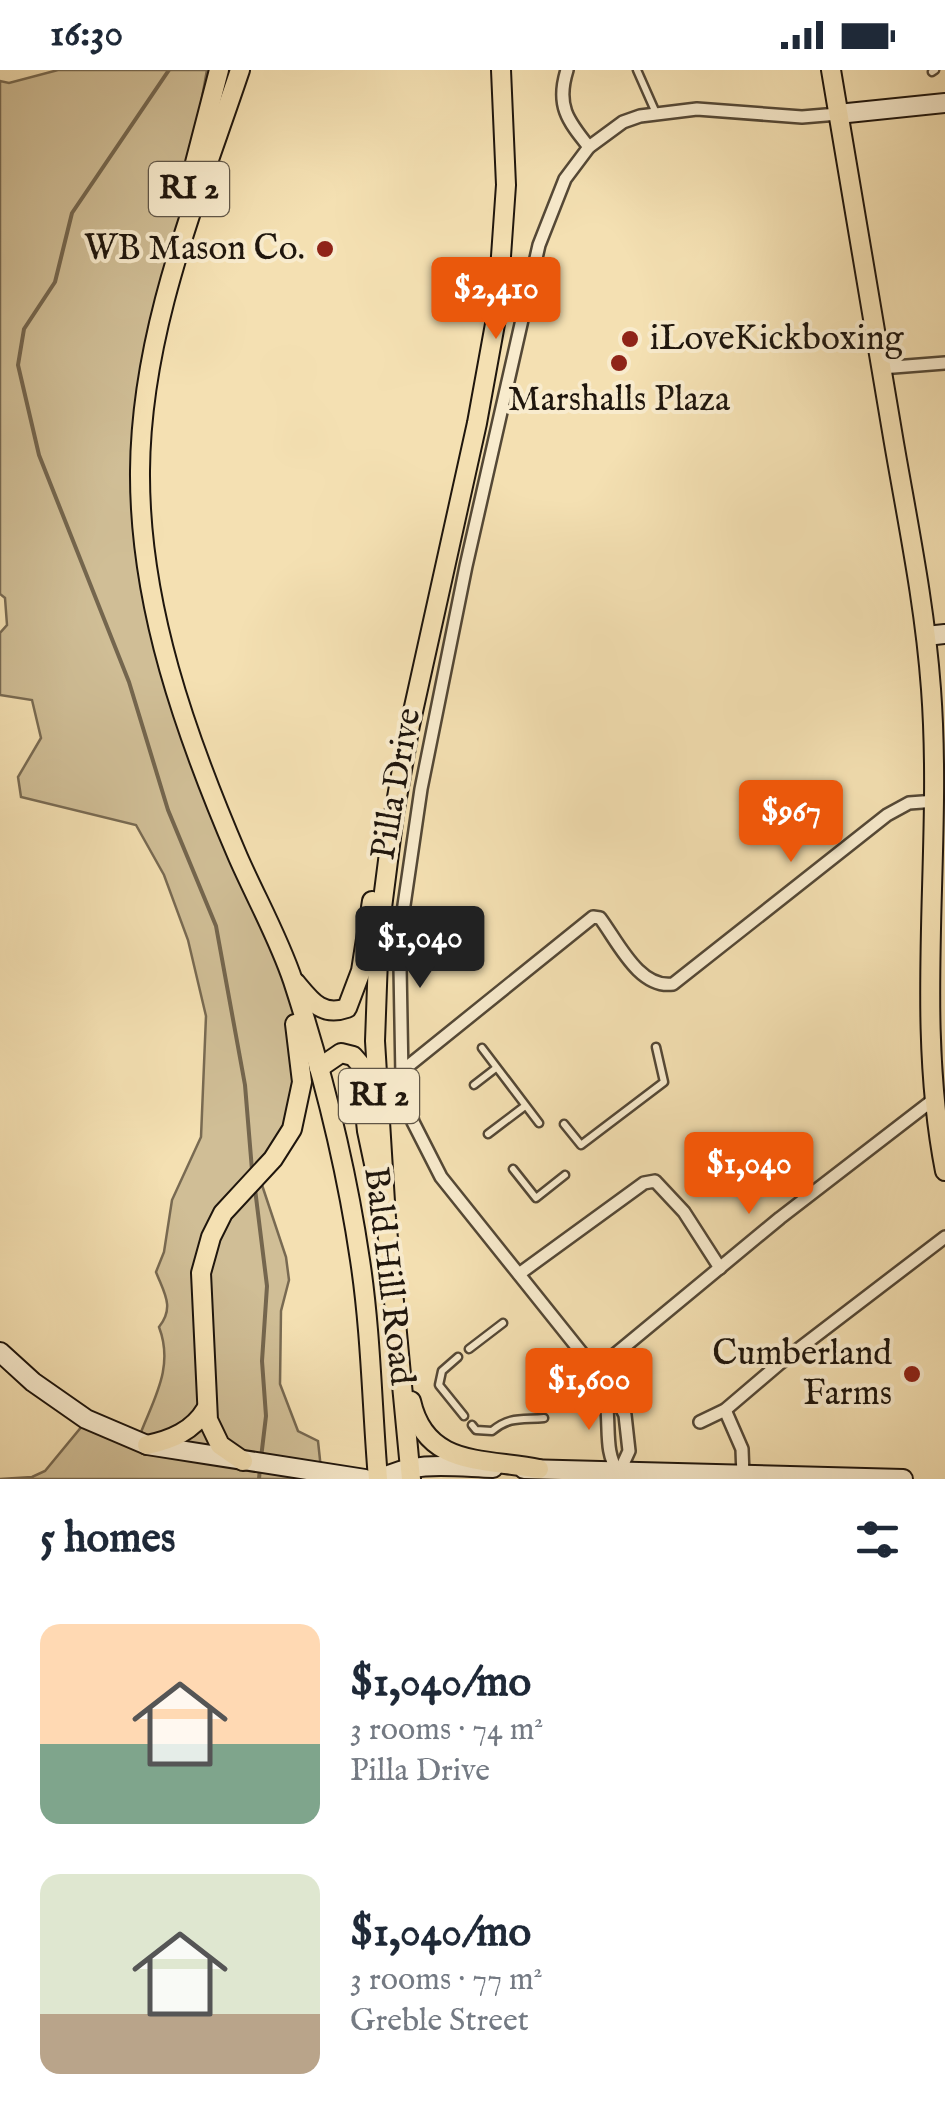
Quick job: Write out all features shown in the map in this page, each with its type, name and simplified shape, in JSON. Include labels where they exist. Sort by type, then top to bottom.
[{"type":"main road","points":[[184,206],[206,70]]},
{"type":"main road","name":"RI 2","points":[[160,308],[220,70]]},
{"type":"main road","points":[[160,308],[240,70]]},
{"type":"main road","points":[[489,70],[506,185]]},
{"type":"main road","name":"RI 2","points":[[501,70],[506,185]]},
{"type":"main road","points":[[831,70],[912,548],[935,635],[931,1053],[945,1171]]},
{"type":"main road","points":[[838,114],[945,103]]},
{"type":"main road","name":"Bald Hill Road","points":[[410,1474],[386,1218],[375,1041],[379,931],[410,725],[498,313],[506,185]]},
{"type":"main road","name":"Bald Hill Road","points":[[160,308],[142,412],[140,472],[147,574],[165,655],[190,730],[236,853],[291,976],[334,1120],[361,1263],[380,1479]]},
{"type":"main road","points":[[291,976],[320,1009],[335,1012],[352,1002],[361,972],[390,802],[410,725]]},
{"type":"main road","points":[[255,1462],[220,1445],[206,1409],[201,1311],[203,1260],[223,1213],[280,1149],[300,1105],[301,1052],[279,950]]},
{"type":"main road","points":[[320,1068],[340,1054],[353,1056],[360,1064],[367,1131],[386,1218]]},
{"type":"main road","points":[[396,1329],[416,1420],[429,1440],[460,1456],[539,1470]]},
{"type":"main road","points":[[0,1352],[69,1408],[108,1431],[147,1445],[365,1479]]},
{"type":"main road","points":[[147,1445],[166,1441],[197,1424],[206,1409]]},
{"type":"main road","points":[[380,1479],[433,1466],[618,1476],[903,1479]]},
{"type":"street","points":[[567,70],[561,93],[565,112],[589,147],[623,122],[656,114],[696,109],[802,117],[838,114]]},
{"type":"street","name":"Pilla Drive","points":[[589,147],[565,179],[545,224],[466,566],[412,839],[400,966],[402,1072],[413,1122],[441,1177],[614,1392],[624,1415],[629,1451],[618,1476]]},
{"type":"street","points":[[881,368],[945,364]]},
{"type":"street","points":[[402,1072],[593,917],[600,918],[643,975],[661,985],[678,982],[887,815],[909,803],[936,801]]},
{"type":"street","points":[[595,1371],[934,1100]]},
{"type":"street","points":[[519,1274],[650,1182],[660,1184],[668,1192],[702,1236],[720,1268]]},
{"type":"street","points":[[700,1422],[725,1410],[945,1237]]},
{"type":"street","name":"Pilla Drive","points":[[595,1371],[608,1400],[610,1457],[618,1476]]},
{"type":"street","points":[[725,1410],[742,1449],[743,1476]]},
{"type":"lane","points":[[636,70],[656,114]]},
{"type":"lane","points":[[564,1124],[582,1145],[664,1082],[656,1047]]},
{"type":"lane","points":[[482,1048],[538,1123]]},
{"type":"lane","points":[[474,1085],[496,1068]]},
{"type":"lane","points":[[488,1134],[525,1106]]},
{"type":"lane","points":[[514,1169],[536,1198],[565,1175]]},
{"type":"lane","points":[[469,1349],[503,1323]]},
{"type":"lane","points":[[458,1357],[442,1372],[439,1385],[464,1416]]},
{"type":"lane","points":[[472,1425],[476,1430],[492,1431],[520,1417],[544,1418]]},
{"type":"shaded area","points":[[58,70],[207,70],[192,176],[143,402],[156,622],[286,976],[302,1056],[300,1106],[260,1179],[286,1257],[289,1280],[281,1311],[280,1384],[298,1431],[318,1441],[321,1469],[327,1479],[0,1479],[32,1477],[45,1471],[83,1425],[138,1440],[163,1371],[159,1327],[167,1306],[156,1272],[164,1252],[172,1200],[201,1137],[206,1016],[188,940],[164,875],[136,825],[21,797],[18,777],[41,738],[32,700],[0,695],[0,633],[7,625],[5,598],[0,594],[0,81],[9,83]]},
{"type":"waterway","points":[[169,70],[72,213],[55,282],[24,329],[18,365],[39,455],[129,682],[168,810],[216,926],[245,1085],[252,1170]]},
{"type":"waterway","points":[[255,1189],[267,1286],[262,1361],[266,1416],[261,1458]]},
{"type":"waterway","points":[[259,1479],[260,1468]]},
{"type":"place","name":"WB Mason Co.","points":[[325,249]]},
{"type":"place","name":"iLoveKickboxing","points":[[630,339]]},
{"type":"place","name":"Marshalls Plaza","points":[[619,363]]},
{"type":"place","name":"Cumberland Farms","points":[[912,1374]]}]
